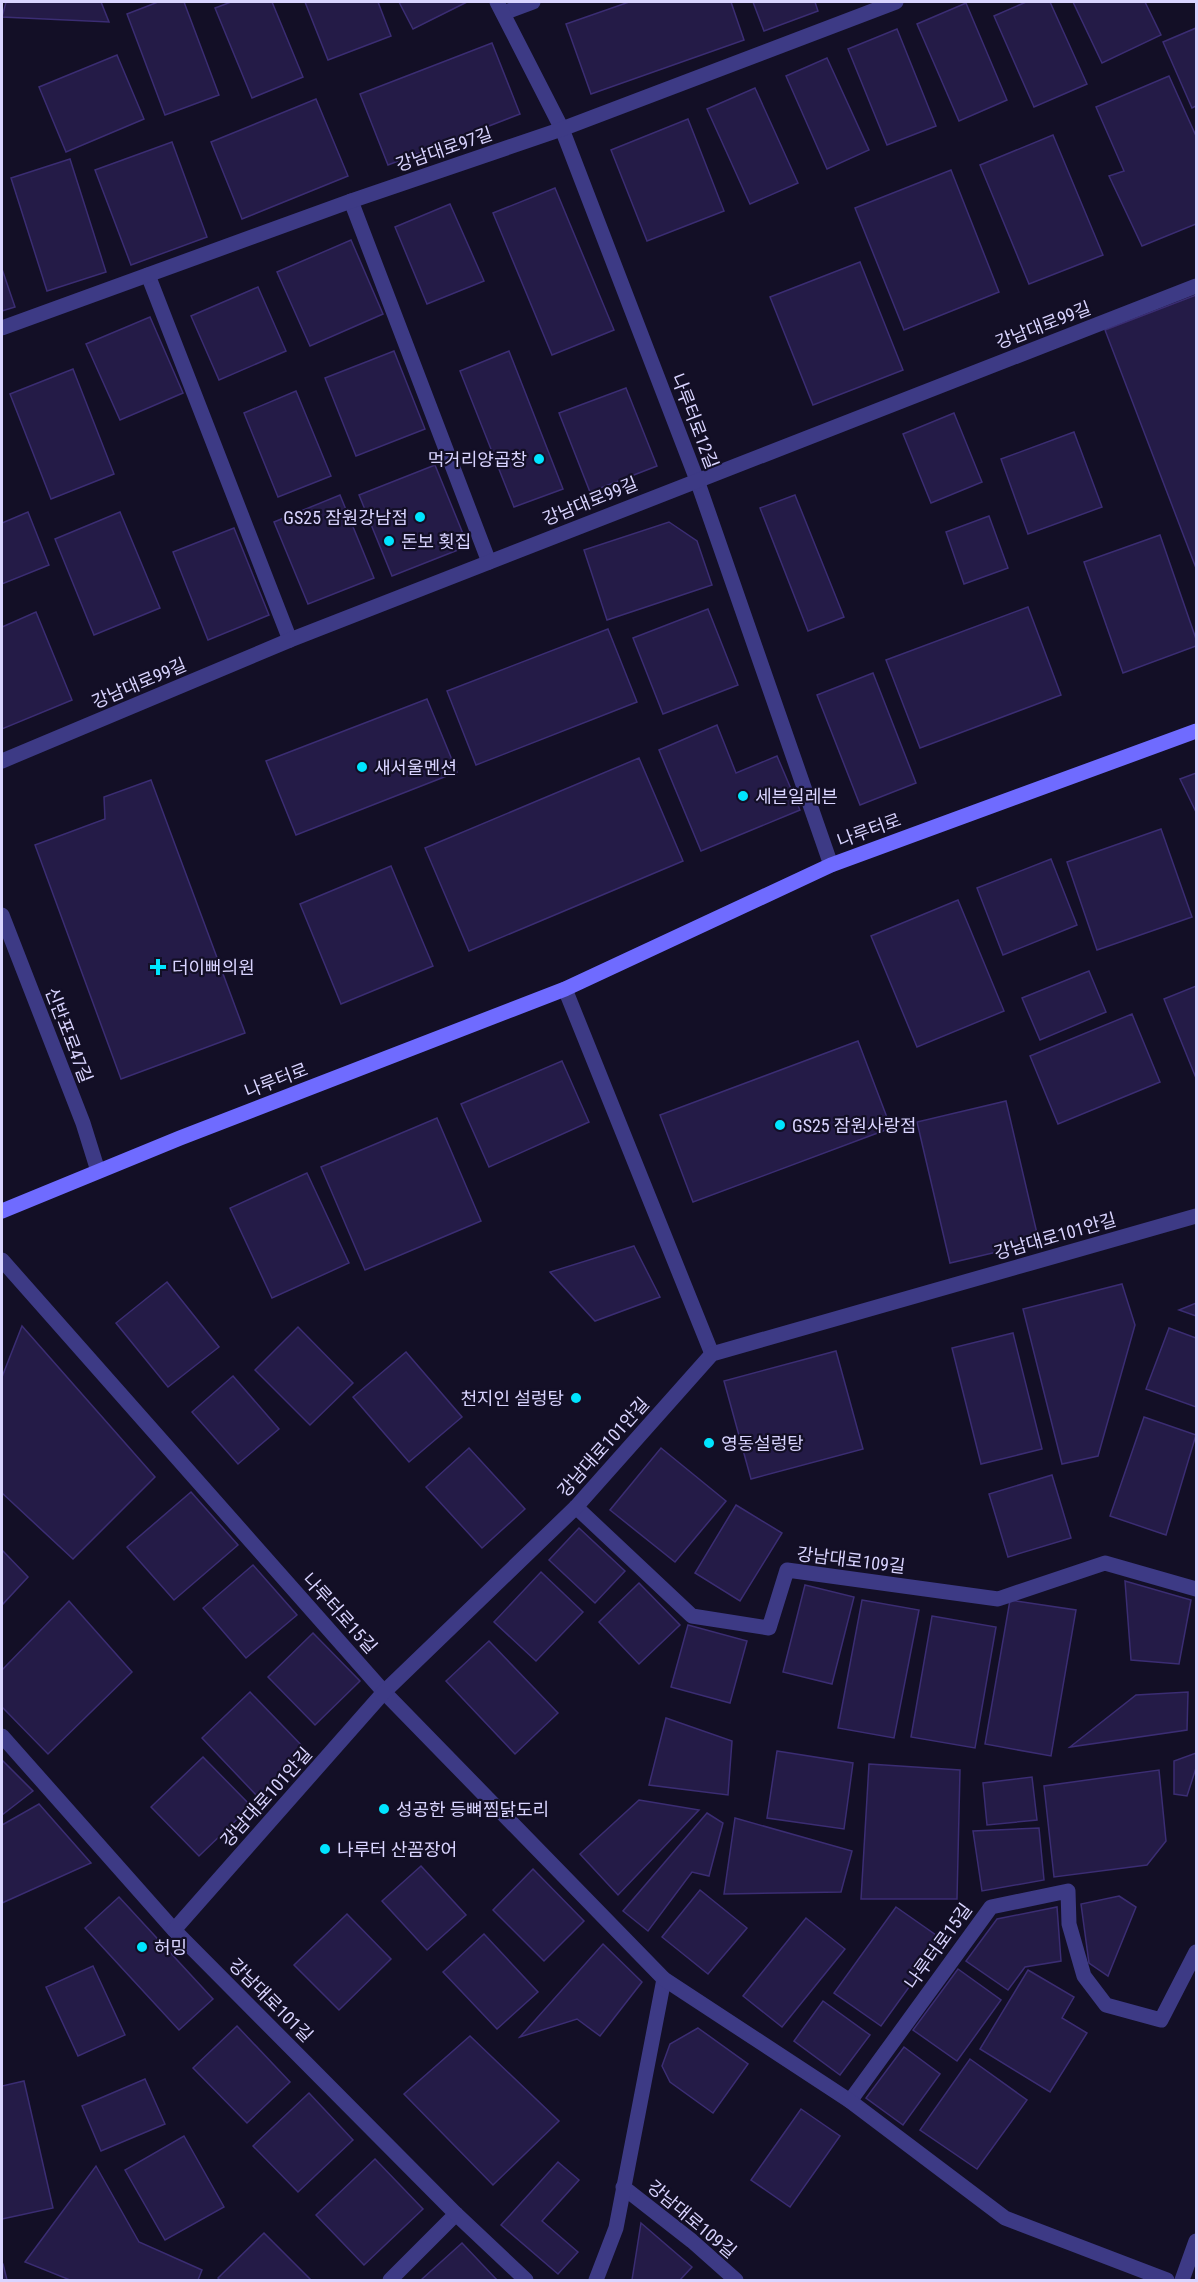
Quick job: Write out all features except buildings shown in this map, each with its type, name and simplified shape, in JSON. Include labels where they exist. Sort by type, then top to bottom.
[{"type":"main road","name":"나루터로","points":[[2,1210],[565,989],[831,865],[1197,731]]},
{"type":"street","points":[[500,7],[533,2]]},
{"type":"street","name":"강남대로97길","points":[[2,328],[351,201],[562,129],[896,2]]},
{"type":"street","name":"나루터로12길","points":[[500,7],[562,129],[697,480],[831,865]]},
{"type":"street","points":[[351,201],[489,562]]},
{"type":"street","points":[[148,275],[290,640]]},
{"type":"street","name":"강남대로99길","points":[[2,761],[290,640],[1197,286]]},
{"type":"street","name":"신반포로47길","points":[[2,915],[83,1123],[98,1171]]},
{"type":"street","points":[[565,989],[712,1354]]},
{"type":"street","name":"강남대로101안길","points":[[174,1930],[384,1692],[576,1507],[712,1354],[1197,1216]]},
{"type":"street","name":"나루터로15길","points":[[2,1260],[384,1692],[664,1979],[850,2101],[1005,2218],[1167,2280]]},
{"type":"street","name":"강남대로109길","points":[[576,1507],[692,1616],[769,1628],[787,1570],[998,1599],[1105,1563],[1197,1589]]},
{"type":"street","name":"강남대로101길","points":[[2,1736],[174,1930],[456,2214],[526,2280]]},
{"type":"street","name":"나루터로15길","points":[[850,2101],[991,1907],[1068,1891],[1069,1924],[1084,1976],[1106,2005],[1161,2020],[1197,1952]]},
{"type":"street","points":[[596,2280],[616,2228],[664,1979]]},
{"type":"street","name":"강남대로109길","points":[[623,2187],[692,2241],[735,2280]]},
{"type":"street","points":[[390,2280],[456,2214]]},
{"type":"street","points":[[1182,2280],[1197,2241]]},
{"type":"place","name":"먹거리양곱창","points":[[539,459]]},
{"type":"place","name":"GS25 잠원강남점","points":[[420,517]]},
{"type":"place","name":"돈보 횟집","points":[[389,541]]},
{"type":"place","name":"새서울멘션","points":[[362,767]]},
{"type":"place","name":"세븐일레븐","points":[[743,796]]},
{"type":"place","name":"더이뻐의원","points":[[158,967]]},
{"type":"place","name":"GS25 잠원사랑점","points":[[780,1125]]},
{"type":"place","name":"천지인 설렁탕","points":[[576,1398]]},
{"type":"place","name":"영동설렁탕","points":[[709,1443]]},
{"type":"place","name":"성공한 등뼈찜닭도리","points":[[384,1809]]},
{"type":"place","name":"나루터 산꼼장어","points":[[325,1849]]},
{"type":"place","name":"허밍","points":[[142,1947]]}]
